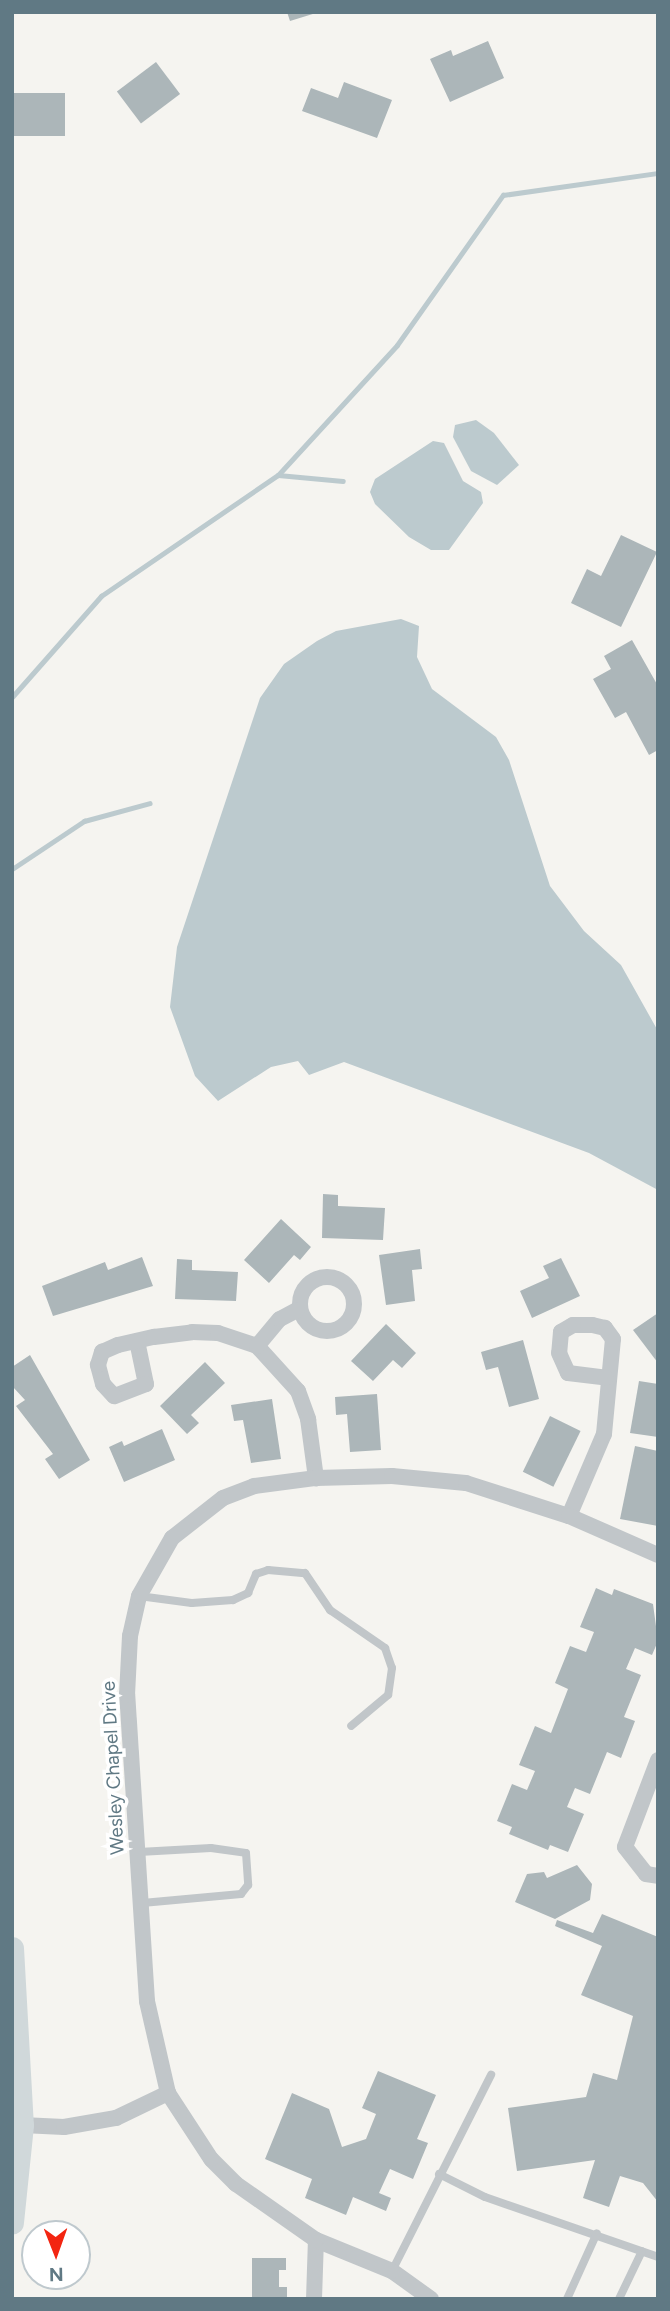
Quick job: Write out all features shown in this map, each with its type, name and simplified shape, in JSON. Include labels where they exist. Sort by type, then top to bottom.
[{"type":"street","points":[[257,1346],[280,1320],[297,1310]]},
{"type":"street","points":[[137,1341],[192,1332],[218,1333],[257,1346],[298,1391],[308,1419],[316,1478]]},
{"type":"street","points":[[569,1516],[604,1434],[606,1378]]},
{"type":"street","name":"Wesley Chapel Drive","points":[[431,2299],[393,2272],[316,2240],[230,2179],[190,2131],[168,2093],[146,2001],[139,1852],[127,1695],[130,1636],[139,1596],[172,1538],[204,1511],[254,1486],[316,1478],[392,1476],[466,1483],[569,1516],[658,1555]]},
{"type":"street","points":[[658,1759],[625,1847],[646,1874],[658,1876]]},
{"type":"street","points":[[12,1948],[22,2125],[12,2222]]},
{"type":"street","points":[[22,2125],[104,2120],[168,2093]]},
{"type":"street","points":[[314,2299],[316,2240]]},
{"type":"lane","points":[[139,1596],[192,1603],[233,1600],[248,1593],[256,1574],[268,1570],[305,1573],[330,1610],[385,1648],[392,1668],[388,1695],[351,1727]]},
{"type":"lane","points":[[139,1852],[240,1848],[246,1853],[248,1885],[229,1896],[142,1903]]},
{"type":"lane","points":[[393,2272],[439,2174],[491,2075]]},
{"type":"lane","points":[[439,2174],[485,2197],[597,2233],[658,2257]]},
{"type":"lane","points":[[567,2299],[597,2233]]},
{"type":"lane","points":[[619,2299],[642,2251]]},
{"type":"shaded area","points":[[476,420],[494,433],[519,465],[497,485],[471,471],[453,437],[455,425]]},
{"type":"shaded area","points":[[433,441],[444,443],[463,481],[481,492],[483,503],[449,550],[431,550],[409,537],[375,504],[370,492],[375,479]]},
{"type":"shaded area","points":[[401,619],[419,626],[417,657],[432,689],[496,737],[509,760],[550,886],[584,931],[621,965],[658,1031],[658,1190],[589,1153],[344,1062],[309,1075],[298,1061],[271,1067],[218,1101],[195,1076],[170,1007],[177,947],[260,698],[284,664],[317,641],[336,631]]},
{"type":"building","points":[[287,12],[315,12],[316,13],[290,21]]},
{"type":"building","points":[[488,41],[504,78],[450,102],[430,59],[451,50],[453,56]]},
{"type":"building","points":[[156,62],[180,94],[141,123],[117,91]]},
{"type":"building","points":[[344,82],[392,100],[377,138],[302,111],[311,88],[338,98]]},
{"type":"building","points":[[14,93],[65,93],[65,136],[14,136]]},
{"type":"building","points":[[621,535],[657,552],[621,627],[571,603],[587,569],[601,576]]},
{"type":"building","points":[[632,640],[658,686],[658,750],[649,755],[626,712],[615,718],[593,679],[611,669],[604,656]]},
{"type":"building","points":[[323,1194],[338,1195],[338,1206],[385,1208],[383,1240],[322,1238]]},
{"type":"building","points":[[281,1219],[311,1247],[300,1260],[294,1255],[269,1283],[244,1260]]},
{"type":"building","points":[[420,1249],[422,1269],[412,1270],[415,1301],[386,1305],[379,1255]]},
{"type":"building","points":[[142,1257],[153,1286],[53,1316],[42,1286],[105,1262],[108,1270]]},
{"type":"building","points":[[561,1258],[580,1296],[532,1318],[520,1291],[549,1278],[543,1266]]},
{"type":"building","points":[[177,1259],[192,1260],[192,1270],[238,1272],[236,1301],[175,1299]]},
{"type":"building","points":[[658,1313],[658,1363],[633,1330]]},
{"type":"building","points":[[386,1324],[416,1353],[402,1368],[393,1360],[373,1381],[351,1361]]},
{"type":"building","points":[[523,1340],[539,1399],[509,1407],[498,1367],[486,1370],[481,1352]]},
{"type":"building","points":[[30,1355],[90,1460],[59,1479],[45,1459],[53,1454],[16,1406],[25,1400],[13,1387],[12,1367]]},
{"type":"building","points":[[205,1362],[225,1383],[191,1415],[199,1423],[187,1434],[160,1406]]},
{"type":"building","points":[[639,1381],[658,1384],[658,1437],[630,1433]]},
{"type":"building","points":[[377,1394],[381,1450],[350,1452],[347,1414],[336,1415],[335,1397]]},
{"type":"building","points":[[272,1399],[281,1459],[251,1463],[243,1420],[234,1421],[231,1405]]},
{"type":"building","points":[[550,1416],[581,1431],[553,1487],[523,1472]]},
{"type":"building","points":[[162,1429],[175,1460],[124,1482],[109,1447],[122,1441],[124,1446]]},
{"type":"building","points":[[635,1446],[658,1451],[658,1526],[620,1519]]},
{"type":"building","points":[[596,1588],[612,1595],[614,1589],[653,1604],[658,1641],[652,1655],[635,1648],[626,1669],[641,1675],[624,1717],[635,1721],[621,1758],[607,1752],[590,1794],[575,1788],[567,1807],[584,1814],[568,1852],[550,1845],[548,1850],[509,1834],[512,1827],[497,1821],[512,1784],[527,1790],[535,1771],[519,1765],[535,1726],[551,1733],[568,1689],[555,1683],[570,1646],[586,1652],[594,1632],[580,1627]]},
{"type":"building","points":[[577,1865],[592,1884],[590,1900],[555,1919],[515,1902],[527,1874],[544,1872],[547,1878]]},
{"type":"building","points":[[602,1914],[658,1937],[658,2202],[643,2183],[620,2176],[609,2207],[583,2198],[595,2160],[517,2171],[508,2108],[586,2097],[593,2073],[617,2080],[633,2016],[581,1995],[602,1946],[555,1926],[557,1920],[593,1933]]},
{"type":"building","points":[[378,2071],[436,2095],[417,2139],[428,2143],[413,2179],[390,2169],[379,2193],[391,2198],[386,2211],[353,2197],[346,2215],[305,2198],[312,2179],[265,2159],[292,2093],[329,2109],[342,2147],[366,2139],[376,2114],[362,2108]]},
{"type":"building","points":[[252,2258],[286,2258],[286,2270],[279,2270],[279,2287],[287,2287],[287,2299],[252,2299]]},
{"type":"waterway","points":[[12,697],[101,596],[278,475],[397,345],[503,195],[658,173]]},
{"type":"waterway","points":[[278,475],[343,481]]},
{"type":"waterway","points":[[12,869],[84,821],[150,803]]}]
